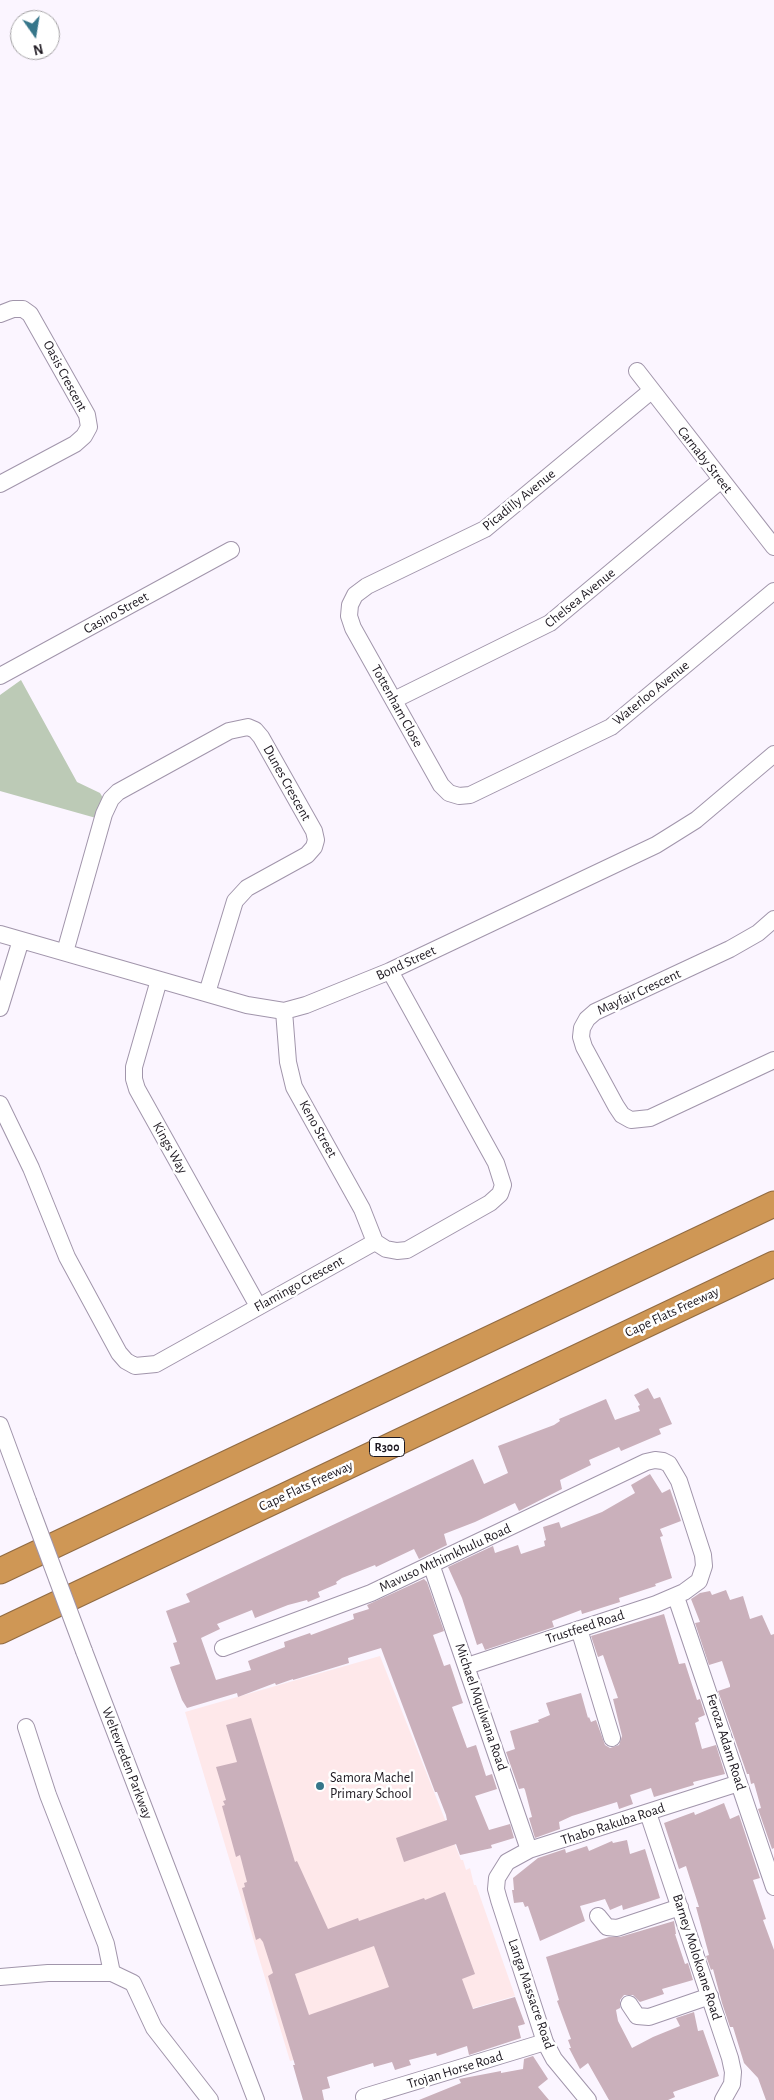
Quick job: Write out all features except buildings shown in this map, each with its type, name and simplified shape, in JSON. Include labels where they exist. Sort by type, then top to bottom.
[{"type":"highway","points":[[0,1571],[774,1204]]},
{"type":"highway","name":"Cape Flats Freeway","points":[[0,1631],[774,1264]]},
{"type":"street","name":"Oasis Crescent","points":[[0,314],[13,309],[23,310],[30,314],[86,415],[89,427],[76,444],[0,484]]},
{"type":"street","name":"Carnaby Street","points":[[637,371],[774,547]]},
{"type":"street","name":"Picadilly Avenue","points":[[350,606],[355,595],[366,586],[485,529],[651,391]]},
{"type":"street","name":"Chelsea Avenue","points":[[394,700],[550,623],[721,480]]},
{"type":"street","name":"Casino Street","points":[[0,676],[231,550]]},
{"type":"street","name":"Waterloo Avenue","points":[[460,796],[484,790],[611,727],[774,591]]},
{"type":"street","name":"Tottenham Close","points":[[350,606],[349,616],[353,628],[441,785],[449,793],[460,796]]},
{"type":"street","name":"Dunes Crescent","points":[[66,952],[104,814],[111,799],[118,792],[229,731],[248,727],[255,730],[262,737],[314,831],[316,840],[314,847],[307,855],[247,888],[235,901],[207,993]]},
{"type":"street","name":"Bond Street","points":[[0,934],[247,1005],[284,1010],[329,998],[631,857],[678,832],[696,820],[774,754]]},
{"type":"street","name":"Mayfair Crescent","points":[[774,919],[758,933],[730,950],[595,1012],[587,1019],[582,1028],[581,1037],[584,1047],[616,1106],[622,1115],[630,1120],[650,1118],[774,1060]]},
{"type":"street","points":[[0,1008],[21,940]]},
{"type":"street","points":[[375,1242],[386,1249],[407,1250],[490,1203],[500,1194],[503,1185],[496,1163],[390,971]]},
{"type":"street","name":"Kings Way","points":[[159,980],[134,1067],[134,1079],[137,1089],[258,1306]]},
{"type":"street","name":"Keno Street","points":[[284,1010],[288,1062],[294,1087],[362,1209],[375,1242]]},
{"type":"street","name":"Flamingo Crescent","points":[[0,1104],[42,1193],[67,1257],[119,1352],[126,1361],[135,1366],[156,1364],[375,1242]]},
{"type":"street","name":"Weltevreden Parkway","points":[[0,1426],[256,2100]]},
{"type":"street","name":"Mavuso Mthimkhulu Road","points":[[223,1648],[344,1604],[646,1462],[662,1461],[669,1464],[679,1481],[703,1556],[704,1566],[699,1580]]},
{"type":"street","name":"Michael Mqulwana Road","points":[[432,1564],[529,1850]]},
{"type":"street","name":"Trustfeed Road","points":[[467,1666],[676,1596],[699,1580]]},
{"type":"street","name":"Feroza Adam Road","points":[[676,1596],[774,1887]]},
{"type":"street","points":[[579,1630],[612,1738]]},
{"type":"street","points":[[26,1727],[48,1795],[106,1944],[112,1973]]},
{"type":"street","name":"Thabo Rakuba Road","points":[[497,1878],[507,1862],[529,1850],[739,1783]]},
{"type":"street","name":"Barney Molokoane Road","points":[[648,1813],[730,2058],[733,2072],[732,2084],[723,2100]]},
{"type":"street","name":"Langa Massacre Road","points":[[497,1878],[496,1889],[499,1900],[545,2042],[554,2059],[588,2100]]},
{"type":"street","points":[[598,1916],[606,1927],[617,1928],[680,1907]]},
{"type":"street","points":[[0,1977],[48,1973],[112,1973],[133,1983],[154,2028],[210,2100]]},
{"type":"street","points":[[628,2004],[638,2016],[649,2017],[710,1996]]},
{"type":"street","name":"Trojan Horse Road","points":[[364,2097],[545,2042]]},
{"type":"shaded area","name":"Samora Machel Primary School","points":[[380,1656],[461,1860],[463,1860],[466,1870],[470,1868],[474,1885],[476,1885],[515,1996],[290,2061],[185,1712]]},
{"type":"green space","points":[[21,680],[77,782],[100,793],[103,798],[96,818],[0,791],[0,695]]},
{"type":"place","name":"Samora Machel Primary School","points":[[320,1786]]}]
